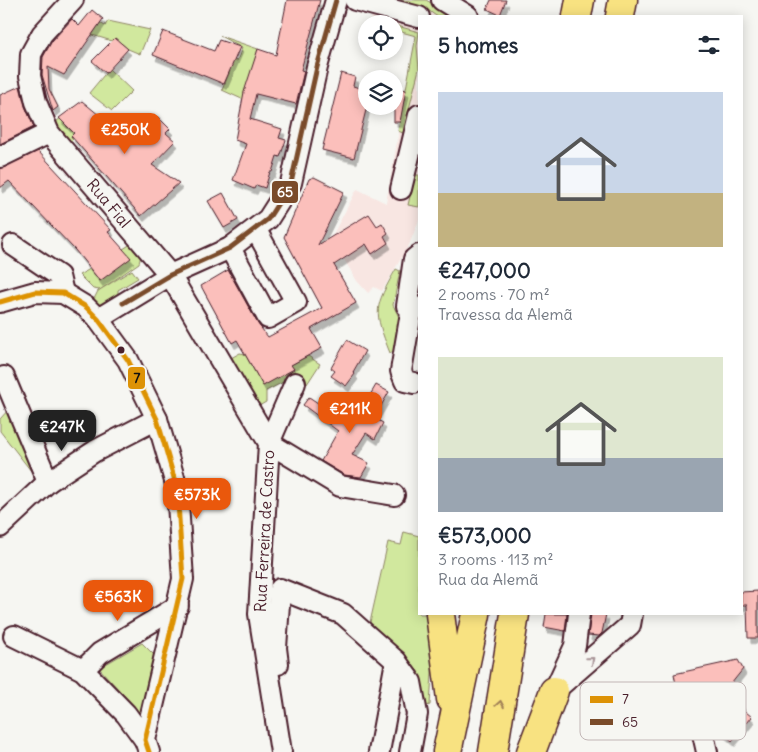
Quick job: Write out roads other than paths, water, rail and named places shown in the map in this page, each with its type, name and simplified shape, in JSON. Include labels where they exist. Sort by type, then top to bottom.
[{"type":"highway","points":[[577,15],[580,0]]},
{"type":"highway","points":[[620,15],[623,0]]},
{"type":"highway","points":[[440,615],[453,716]]},
{"type":"highway","points":[[447,752],[453,716],[476,615]]},
{"type":"highway","points":[[493,752],[516,615]]},
{"type":"highway","points":[[531,752],[554,691]]},
{"type":"street","name":"Rua Fial","points":[[73,0],[42,34],[31,54],[30,76],[36,102],[49,132],[170,275]]},
{"type":"street","points":[[98,319],[170,275],[230,248],[268,219],[292,183],[317,67],[336,0]]},
{"type":"street","points":[[355,0],[418,17]]},
{"type":"street","points":[[442,0],[466,15]]},
{"type":"street","points":[[401,189],[418,120]]},
{"type":"street","points":[[0,157],[49,132]]},
{"type":"street","points":[[230,248],[268,318],[296,302],[256,230]]},
{"type":"street","points":[[13,245],[60,276],[63,293]]},
{"type":"street","points":[[414,383],[405,381],[401,371],[416,307],[407,306],[414,259],[418,256]]},
{"type":"street","name":"Rua Ferreira de Castro","points":[[170,275],[269,442],[259,614],[281,752]]},
{"type":"street","points":[[0,302],[36,292],[63,293],[86,307],[98,319],[128,360],[157,419],[177,488],[183,579],[147,746]]},
{"type":"street","points":[[4,377],[48,482]]},
{"type":"street","points":[[295,383],[269,442],[340,486],[394,495]]},
{"type":"street","points":[[0,527],[48,482],[95,451],[157,419]]},
{"type":"street","points":[[293,752],[276,648],[280,589],[343,614],[396,661],[411,682],[416,714],[410,752]]},
{"type":"street","points":[[83,670],[100,653],[178,606]]},
{"type":"street","points":[[554,691],[575,646],[579,615]]},
{"type":"street","points":[[554,691],[630,625],[632,615]]},
{"type":"street","points":[[14,636],[83,670],[126,714],[147,746]]},
{"type":"street","points":[[379,752],[396,661]]}]
